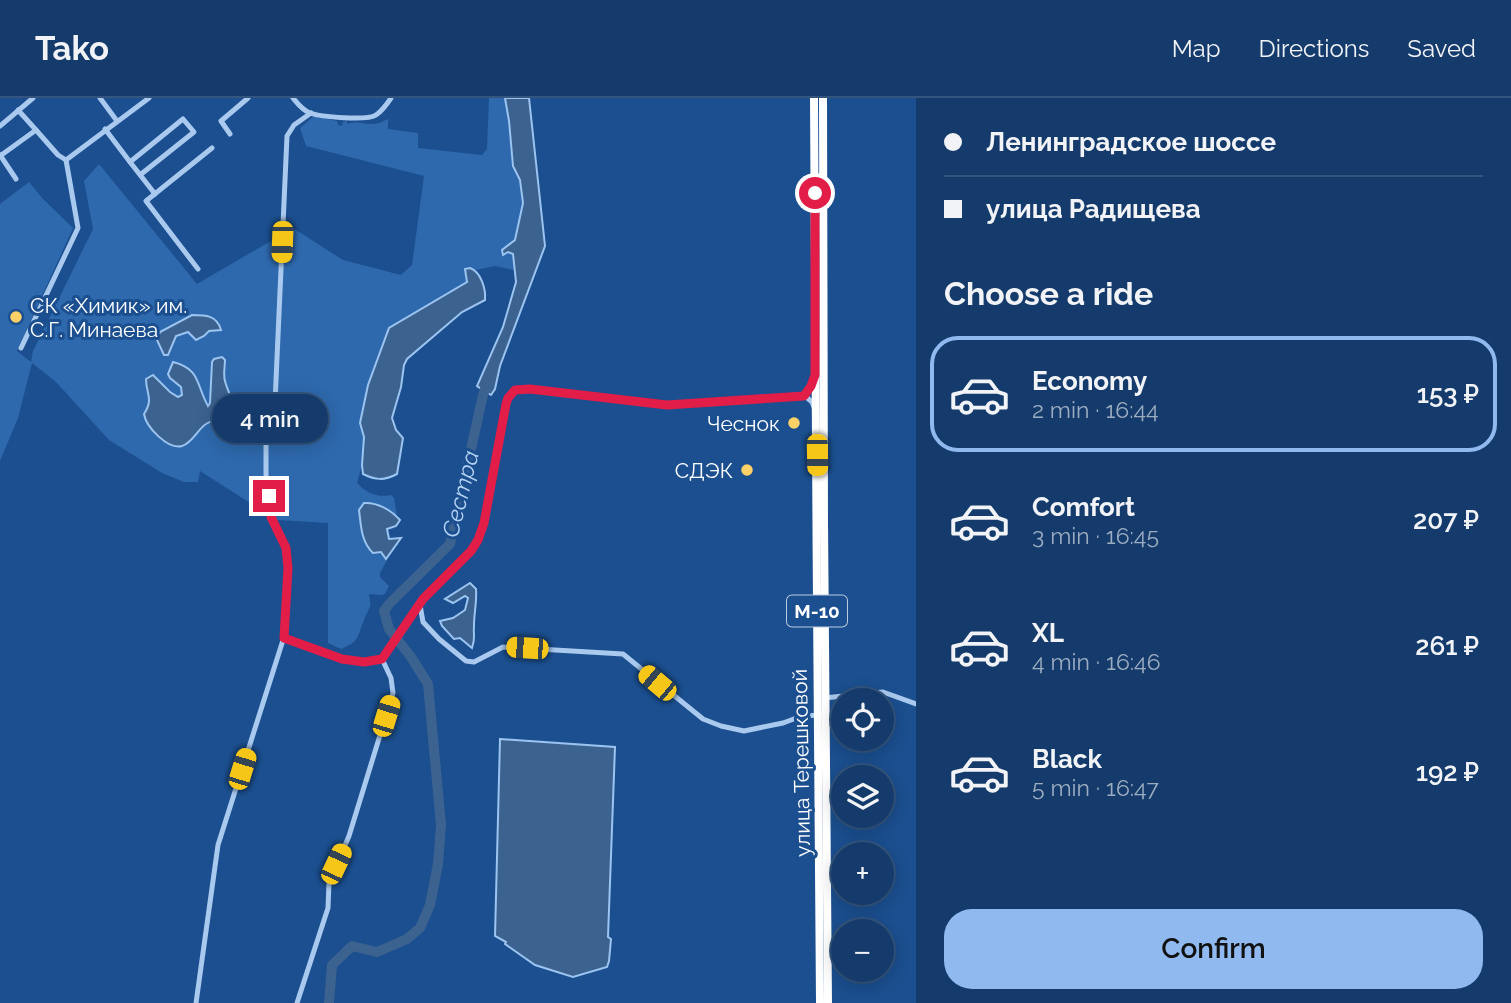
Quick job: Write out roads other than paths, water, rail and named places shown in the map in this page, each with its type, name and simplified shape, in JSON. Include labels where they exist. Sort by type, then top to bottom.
[{"type":"highway","name":"М-10","points":[[814,98],[816,409]]},
{"type":"highway","name":"улица Терешковой","points":[[820,1003],[825,578],[823,98]]},
{"type":"highway","name":"улица Терешковой","points":[[816,409],[822,699]]},
{"type":"highway","name":"улица Терешковой","points":[[822,715],[828,1003]]},
{"type":"street","points":[[0,126],[33,98]]},
{"type":"street","points":[[100,98],[117,121]]},
{"type":"street","points":[[66,160],[149,98]]},
{"type":"street","points":[[230,134],[222,121],[248,98]]},
{"type":"street","points":[[293,98],[303,110],[346,118],[372,118],[391,98]]},
{"type":"street","points":[[18,110],[58,155],[66,160],[78,228],[21,348]]},
{"type":"street","points":[[196,1003],[218,845],[284,638],[288,568],[286,548],[271,517],[266,475],[266,442],[274,425],[288,136],[294,125],[311,113]]},
{"type":"street","points":[[130,162],[183,119],[194,132],[141,175]]},
{"type":"street","points":[[16,179],[0,156],[36,130]]},
{"type":"street","points":[[105,130],[155,194]]},
{"type":"street","points":[[198,269],[146,201],[212,148]]},
{"type":"street","points":[[804,396],[815,375]]},
{"type":"street","points":[[284,638],[342,659],[364,662],[382,659],[423,599],[471,551],[478,540],[484,523],[506,404],[515,390],[530,389],[667,405],[804,396],[816,409]]},
{"type":"street","points":[[419,607],[423,622],[466,661],[474,662],[503,647],[623,654],[688,708],[703,719],[721,726],[744,731],[802,716],[822,715]]},
{"type":"street","points":[[297,1003],[328,908],[330,883],[349,836],[393,693],[391,678],[382,659]]},
{"type":"street","points":[[822,699],[883,692],[916,704]]},
{"type":"waterway","name":"Сестра","points":[[329,1003],[332,965],[352,946],[377,952],[407,939],[420,928],[430,905],[438,864],[441,825],[428,684],[389,629],[384,611],[450,544],[488,380]]},
{"type":"place","name":"СК «Химик» им. С.Г. Минаева","points":[[16,317]]},
{"type":"place","name":"Чеснок","points":[[794,423]]},
{"type":"place","name":"СДЭК","points":[[747,470]]}]
